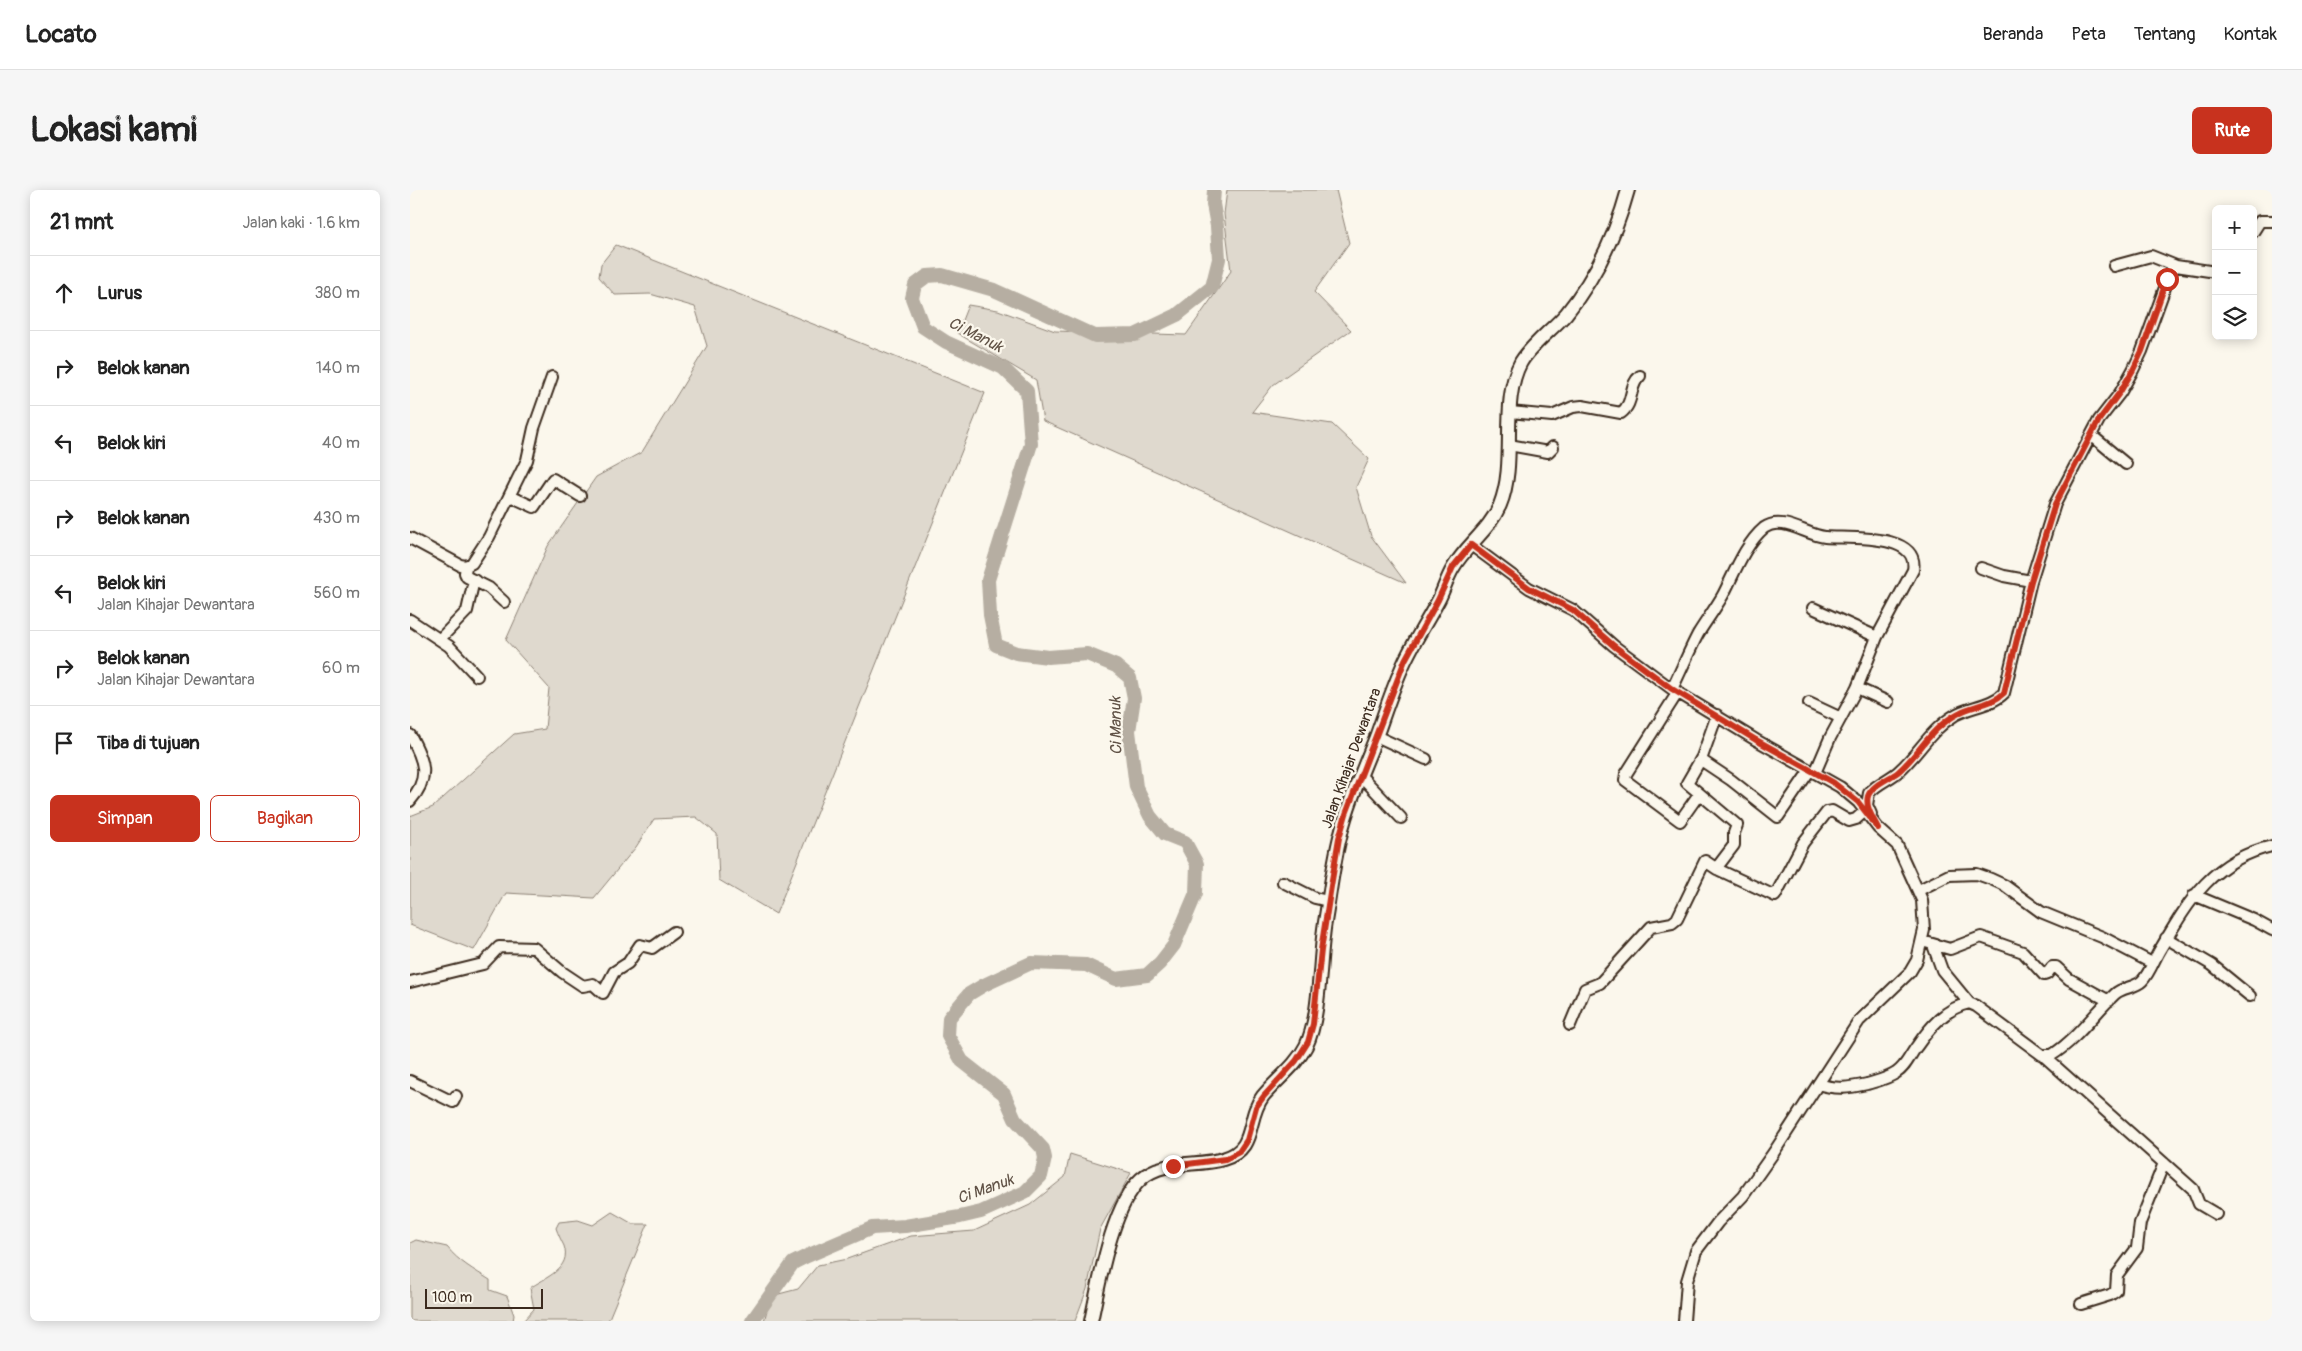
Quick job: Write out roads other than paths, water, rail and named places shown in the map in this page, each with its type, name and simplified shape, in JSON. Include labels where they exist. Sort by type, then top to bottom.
[{"type":"main road","name":"Jalan Kihajar Dewantara","points":[[1091,1321],[1101,1269],[1117,1223],[1134,1186],[1148,1173],[1162,1167],[1225,1159],[1239,1152],[1247,1140],[1256,1107],[1304,1050],[1313,1024],[1321,950],[1339,838],[1376,736],[1405,660],[1438,600],[1453,567],[1487,528],[1500,506],[1506,484],[1510,445],[1510,412],[1515,379],[1520,363],[1568,311],[1587,283],[1608,247],[1628,190]]},
{"type":"street","points":[[2257,226],[2260,221],[2272,221]]},
{"type":"street","points":[[2114,266],[2150,256],[2176,266],[2212,271]]},
{"type":"street","points":[[1878,828],[1867,805],[1869,793],[1873,788],[1902,768],[1926,739],[1944,722],[1968,708],[1999,698],[2004,693],[2031,581],[2055,504],[2091,435],[2133,370],[2142,351],[2167,279],[2176,266]]},
{"type":"street","points":[[1510,412],[1552,416],[1574,407],[1582,406],[1621,413],[1631,402],[1634,384],[1640,376]]},
{"type":"street","points":[[504,602],[489,588],[465,575],[466,566],[475,559],[489,537],[529,455],[534,428],[552,377]]},
{"type":"street","points":[[2091,435],[2126,464]]},
{"type":"street","points":[[1510,445],[1548,452],[1553,448]]},
{"type":"street","points":[[510,496],[534,507],[553,479],[580,496]]},
{"type":"street","points":[[1699,794],[1680,821],[1624,780],[1675,690],[1699,633],[1711,616],[1749,547],[1759,533],[1773,523],[1787,525],[1811,534],[1826,537],[1888,541],[1902,546],[1913,558],[1913,570],[1878,637],[1857,688],[1813,772],[1778,816],[1701,760]]},
{"type":"street","points":[[410,538],[460,565],[466,566]]},
{"type":"street","points":[[1471,545],[1529,588],[1573,610],[1614,646],[1675,690],[1834,783],[1858,802],[1878,828],[1898,845],[1919,890],[1924,912],[1922,941],[1917,960],[1910,972],[1859,1021],[1743,1196],[1718,1222],[1696,1251],[1687,1281],[1684,1321]]},
{"type":"street","points":[[1981,568],[2004,576],[2031,581]]},
{"type":"street","points":[[440,639],[468,608],[474,580]]},
{"type":"street","points":[[1813,608],[1878,637]]},
{"type":"street","points":[[410,620],[440,639],[460,656],[477,676]]},
{"type":"street","points":[[1857,688],[1888,702]]},
{"type":"street","points":[[1809,703],[1841,718]]},
{"type":"street","points":[[1717,716],[1701,760],[1686,783],[1737,825],[1734,833],[1734,845],[1717,869]]},
{"type":"street","points":[[410,735],[422,765],[424,779],[419,791],[410,801]]},
{"type":"street","points":[[1376,736],[1426,759]]},
{"type":"street","points":[[1361,776],[1402,818]]},
{"type":"street","points":[[1570,1025],[1584,989],[1600,982],[1651,927],[1672,923],[1677,919],[1704,861],[1756,889],[1775,896],[1803,843],[1827,812],[1832,811],[1849,821],[1856,819],[1865,811]]},
{"type":"street","points":[[2045,1057],[2057,1052],[2118,992],[2140,982],[2194,895],[2208,879],[2229,864],[2272,846]]},
{"type":"street","points":[[1919,890],[1949,876],[1977,874],[1992,878],[2041,912],[2102,937],[2152,963]]},
{"type":"street","points":[[1284,882],[1315,898],[1328,901]]},
{"type":"street","points":[[2194,895],[2254,920],[2272,930]]},
{"type":"street","points":[[410,982],[483,964],[499,947],[533,948],[562,972],[583,986],[593,984],[603,993],[614,972],[628,963],[640,945],[652,948],[674,932]]},
{"type":"street","points":[[1922,941],[1952,949],[1981,937],[2022,952],[2044,975],[2052,967],[2056,967],[2069,979],[2109,1000]]},
{"type":"street","points":[[2166,938],[2212,965],[2250,996]]},
{"type":"street","points":[[1933,945],[1942,970],[1949,982],[1969,1003],[2045,1057],[2193,1188],[2199,1204],[2216,1214]]},
{"type":"street","points":[[1818,1084],[1846,1089],[1891,1076],[1902,1068],[1940,1018],[1953,1008],[1969,1003]]},
{"type":"street","points":[[410,1080],[453,1102],[456,1096]]},
{"type":"street","points":[[2081,1304],[2110,1295],[2116,1291],[2117,1275],[2137,1248],[2140,1223],[2164,1163]]},
{"type":"waterway","name":"Ci Manuk","points":[[752,1321],[793,1263],[807,1256],[872,1228],[905,1226],[960,1217],[981,1212],[1025,1192],[1041,1176],[1045,1158],[1043,1149],[1015,1119],[1004,1094],[962,1061],[948,1036],[949,1018],[969,994],[1031,963],[1086,965],[1116,979],[1147,975],[1160,963],[1174,945],[1196,893],[1197,864],[1185,842],[1165,834],[1150,816],[1136,787],[1129,731],[1134,698],[1130,678],[1116,666],[1087,654],[1048,657],[1016,653],[996,645],[990,615],[988,580],[1031,444],[1027,391],[1003,368],[946,342],[923,327],[912,298],[915,285],[927,276],[942,275],[994,290],[1095,336],[1135,335],[1177,315],[1212,287],[1219,259],[1217,226],[1213,204],[1214,190]]}]
